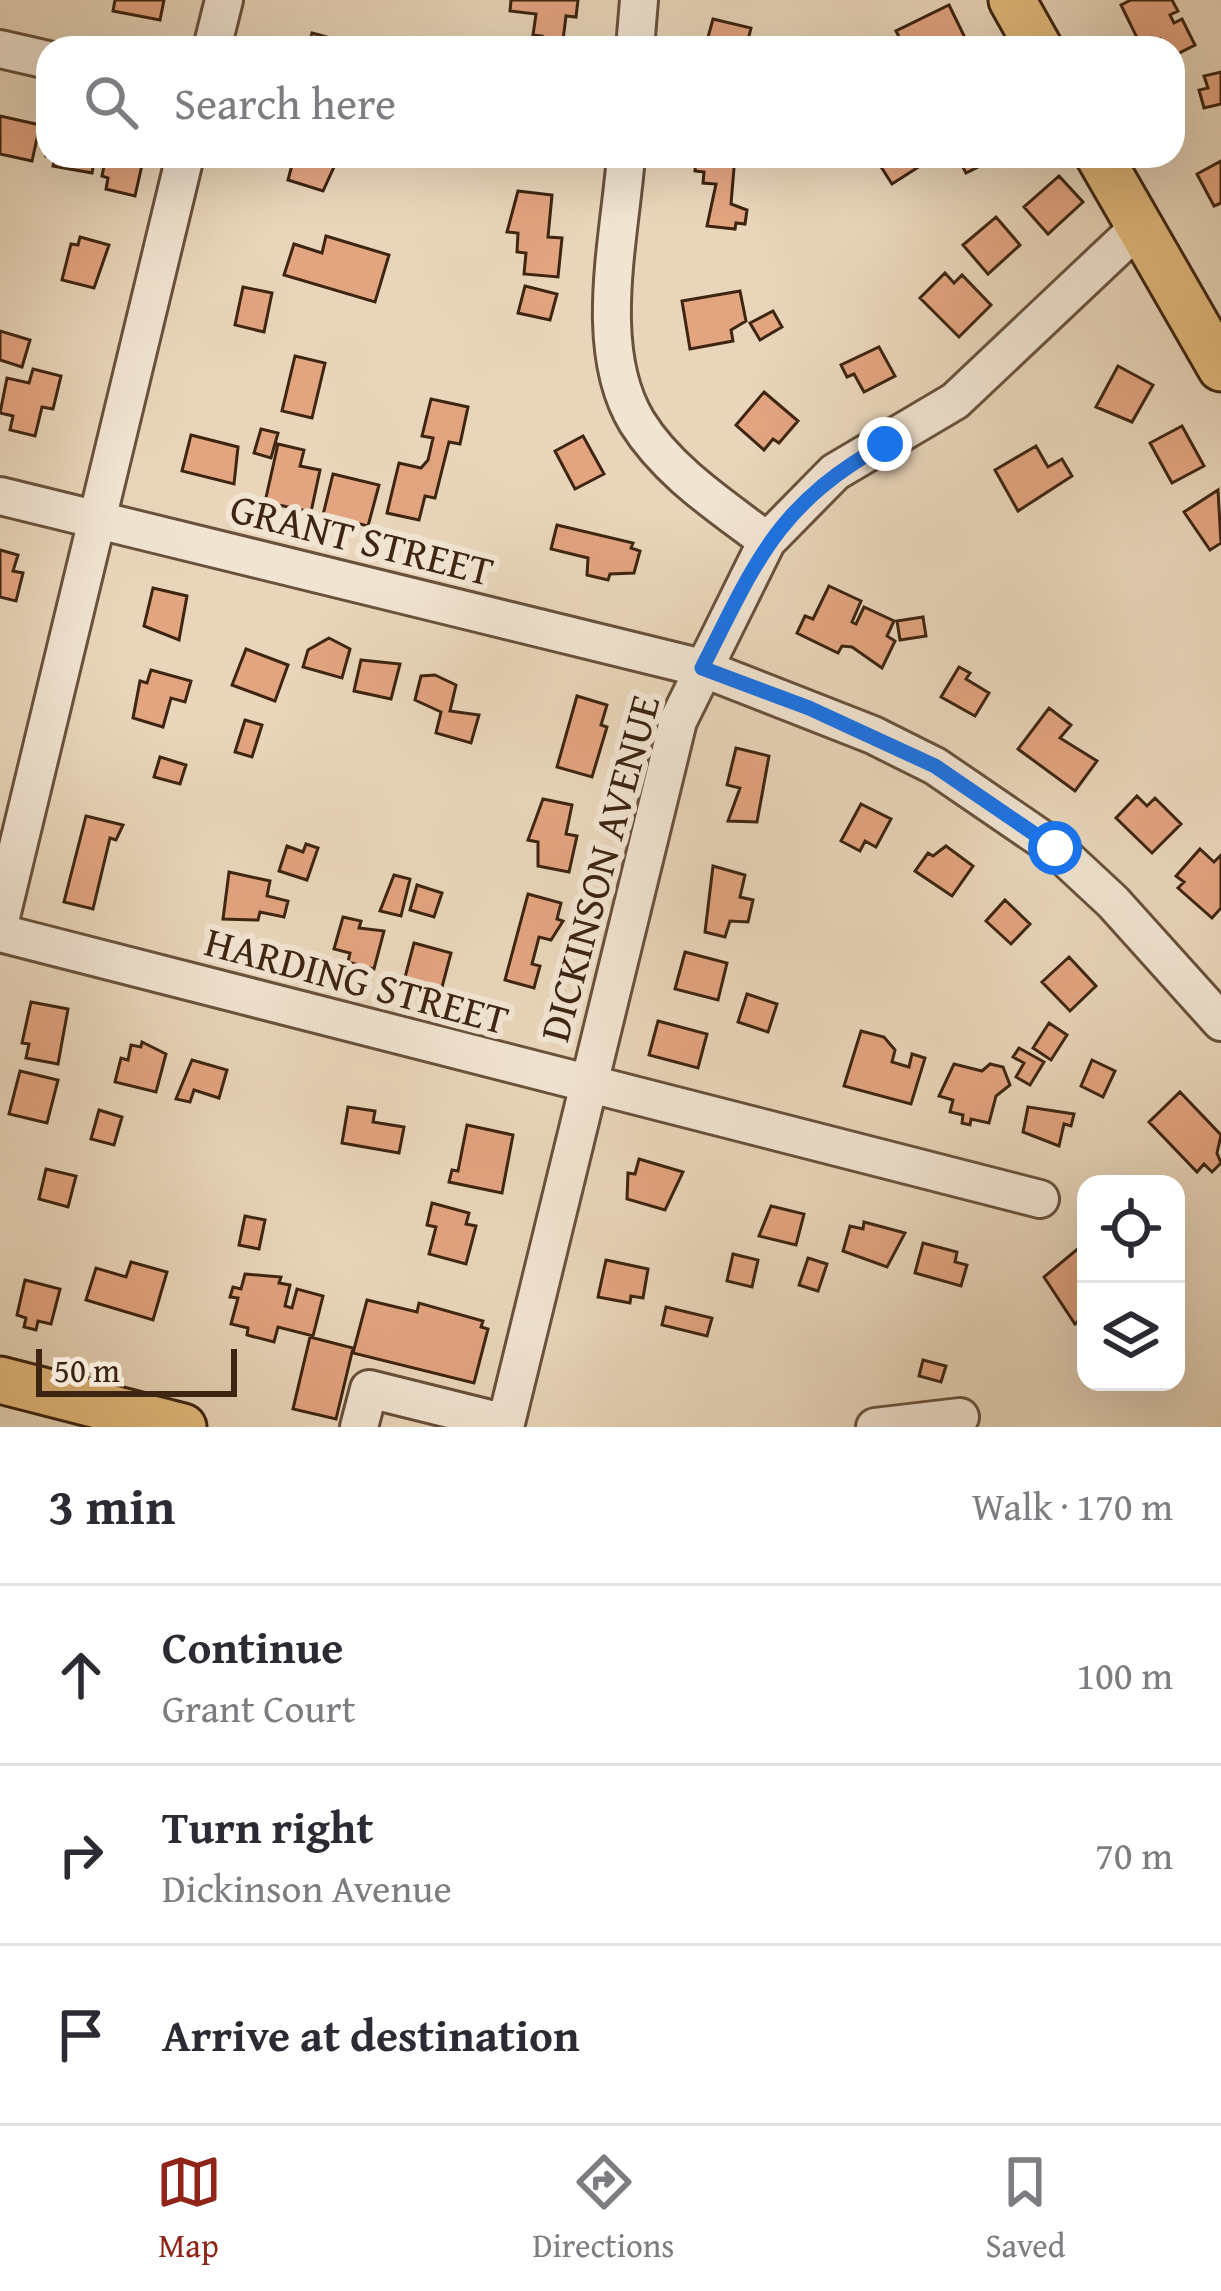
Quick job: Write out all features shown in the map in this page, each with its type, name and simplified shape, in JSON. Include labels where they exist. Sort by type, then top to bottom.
[{"type":"main road","points":[[1012,0],[1032,36]]},
{"type":"main road","points":[[1106,168],[1221,368]]},
{"type":"main road","points":[[0,1380],[183,1427]]},
{"type":"street","points":[[215,36],[224,0]]},
{"type":"street","points":[[636,36],[639,0]]},
{"type":"street","points":[[0,49],[36,57]]},
{"type":"street","points":[[0,921],[182,168]]},
{"type":"street","points":[[625,168],[613,324],[617,366],[635,420],[670,463],[767,541]]},
{"type":"street","name":"DICKINSON AVENUE","points":[[505,1425],[678,721],[767,541],[835,472],[955,401],[1138,228]]},
{"type":"street","name":"GRANT STREET","points":[[0,496],[702,668],[809,708],[935,766],[1055,848],[1113,902],[1221,1022]]},
{"type":"street","name":"HARDING STREET","points":[[0,933],[1040,1199]]},
{"type":"street","points":[[359,1427],[369,1389],[505,1425]]},
{"type":"street","points":[[875,1427],[960,1417]]},
{"type":"building","points":[[115,0],[164,0],[160,20],[113,11]]},
{"type":"building","points":[[511,0],[578,0],[576,17],[566,16],[564,36],[533,35],[536,14],[510,11]]},
{"type":"building","points":[[1131,0],[1172,0],[1178,11],[1170,15],[1174,23],[1182,19],[1195,45],[1185,50],[1185,36],[1136,36],[1121,5]]},
{"type":"building","points":[[949,5],[964,36],[899,36],[896,31]]},
{"type":"building","points":[[713,19],[751,28],[749,36],[708,36]]},
{"type":"building","points":[[1221,72],[1221,104],[1204,108],[1199,90],[1208,88],[1204,76]]},
{"type":"building","points":[[0,116],[36,124],[32,161],[0,154]]},
{"type":"building","points":[[1221,161],[1221,203],[1214,206],[1197,174]]},
{"type":"building","points":[[104,168],[141,168],[135,196],[106,189],[108,178],[102,176]]},
{"type":"building","points":[[291,168],[334,168],[323,191],[288,180]]},
{"type":"building","points":[[734,168],[731,204],[747,210],[745,224],[736,223],[735,229],[707,226],[716,184],[703,183],[704,172],[695,171]]},
{"type":"building","points":[[882,168],[917,168],[892,184]]},
{"type":"building","points":[[1059,176],[1083,202],[1048,234],[1024,207]]},
{"type":"building","points":[[518,191],[552,195],[548,237],[562,238],[558,277],[524,274],[526,253],[517,252],[518,233],[507,232]]},
{"type":"building","points":[[996,217],[1020,245],[988,274],[963,245]]},
{"type":"building","points":[[326,236],[389,255],[375,302],[284,275],[294,244],[322,253]]},
{"type":"building","points":[[80,237],[109,245],[94,288],[62,280],[71,244],[78,245]]},
{"type":"building","points":[[945,273],[954,283],[962,275],[991,305],[959,337],[920,298]]},
{"type":"building","points":[[525,286],[557,294],[550,320],[518,313]]},
{"type":"building","points":[[243,287],[272,293],[264,332],[235,325]]},
{"type":"building","points":[[740,291],[746,321],[731,330],[733,341],[690,349],[682,301]]},
{"type":"building","points":[[773,311],[782,327],[760,340],[750,323]]},
{"type":"building","points":[[0,331],[30,340],[22,367],[0,360]]},
{"type":"building","points":[[879,347],[895,376],[864,392],[854,374],[847,377],[841,365]]},
{"type":"building","points":[[295,356],[325,363],[312,418],[282,411]]},
{"type":"building","points":[[1118,366],[1153,385],[1132,422],[1096,407]]},
{"type":"building","points":[[33,369],[61,376],[53,409],[42,407],[35,436],[10,430],[13,416],[0,413],[7,378],[29,383]]},
{"type":"building","points":[[764,392],[798,421],[779,443],[773,439],[764,450],[736,425]]},
{"type":"building","points":[[431,399],[468,407],[460,444],[449,442],[435,498],[425,496],[419,520],[387,513],[399,463],[421,468],[428,460],[433,438],[422,436]]},
{"type":"building","points":[[1182,426],[1204,466],[1172,483],[1150,443]]},
{"type":"building","points":[[261,429],[278,433],[271,458],[254,453]]},
{"type":"building","points":[[191,435],[238,447],[234,484],[182,471]]},
{"type":"building","points":[[583,436],[604,474],[575,489],[555,451]]},
{"type":"building","points":[[278,444],[304,450],[300,466],[320,470],[311,512],[265,502]]},
{"type":"building","points":[[1036,446],[1048,467],[1062,459],[1072,476],[1018,511],[995,470]]},
{"type":"building","points":[[333,474],[379,485],[368,526],[323,515]]},
{"type":"building","points":[[1218,490],[1221,543],[1210,550],[1184,512]]},
{"type":"building","points":[[557,525],[633,543],[631,548],[640,551],[634,573],[610,574],[608,580],[587,575],[588,558],[551,549]]},
{"type":"building","points":[[0,550],[18,555],[13,571],[23,573],[16,601],[0,597]]},
{"type":"building","points":[[829,586],[861,601],[852,622],[856,624],[864,607],[894,621],[887,636],[895,641],[882,668],[852,647],[842,646],[838,653],[797,633],[805,616],[813,619]]},
{"type":"building","points":[[153,588],[187,596],[179,640],[144,626]]},
{"type":"building","points":[[923,617],[926,636],[900,640],[897,621]]},
{"type":"building","points":[[329,638],[350,649],[342,678],[303,667],[308,650]]},
{"type":"building","points":[[246,649],[288,665],[275,701],[232,685]]},
{"type":"building","points":[[361,660],[400,664],[391,699],[354,691]]},
{"type":"building","points":[[959,667],[970,673],[966,679],[989,693],[975,716],[941,697]]},
{"type":"building","points":[[151,670],[191,681],[185,702],[171,698],[163,727],[133,718],[140,681],[147,683]]},
{"type":"building","points":[[435,675],[456,685],[450,711],[479,715],[471,743],[436,733],[441,712],[415,700],[421,676]]},
{"type":"building","points":[[577,696],[607,705],[601,725],[607,727],[592,777],[557,767]]},
{"type":"building","points":[[1049,708],[1071,725],[1060,738],[1097,761],[1075,791],[1018,749]]},
{"type":"building","points":[[245,720],[262,725],[252,757],[235,752]]},
{"type":"building","points":[[736,748],[769,756],[757,822],[728,821],[740,788],[727,785]]},
{"type":"building","points":[[160,757],[186,765],[180,784],[154,777]]},
{"type":"building","points":[[1137,796],[1147,806],[1155,798],[1181,824],[1152,853],[1116,818]]},
{"type":"building","points":[[543,799],[572,805],[566,834],[577,836],[569,872],[538,866],[538,842],[528,840]]},
{"type":"building","points":[[861,804],[891,819],[876,847],[865,841],[860,851],[841,841]]},
{"type":"building","points":[[86,816],[123,825],[116,840],[110,838],[93,909],[64,902]]},
{"type":"building","points":[[306,844],[318,848],[307,880],[279,871],[287,846],[303,852]]},
{"type":"building","points":[[946,846],[973,866],[952,896],[915,871],[928,853],[933,856]]},
{"type":"building","points":[[1200,849],[1214,862],[1221,855],[1221,908],[1212,918],[1178,888],[1184,882],[1176,876]]},
{"type":"building","points":[[713,866],[745,875],[740,897],[753,900],[748,922],[730,921],[725,937],[705,932]]},
{"type":"building","points":[[229,872],[270,881],[267,896],[288,901],[284,917],[260,912],[258,920],[223,919]]},
{"type":"building","points":[[394,875],[410,879],[401,916],[380,911]]},
{"type":"building","points":[[417,885],[442,893],[434,917],[410,910]]},
{"type":"building","points":[[528,894],[561,903],[557,919],[563,921],[551,940],[539,937],[532,964],[540,966],[534,988],[505,980]]},
{"type":"building","points":[[1005,900],[1030,924],[1011,944],[986,921]]},
{"type":"building","points":[[343,917],[361,921],[359,928],[384,931],[374,969],[348,962],[350,953],[334,949]]},
{"type":"building","points":[[414,943],[451,953],[441,991],[404,981]]},
{"type":"building","points":[[685,952],[727,963],[718,1000],[675,989]]},
{"type":"building","points":[[1069,957],[1096,986],[1070,1011],[1042,982]]},
{"type":"building","points":[[747,994],[777,1004],[768,1032],[738,1022]]},
{"type":"building","points":[[31,1002],[68,1009],[58,1064],[26,1058],[29,1044],[22,1043]]},
{"type":"building","points":[[658,1021],[707,1034],[698,1068],[649,1055]]},
{"type":"building","points":[[1049,1023],[1067,1035],[1051,1060],[1033,1048]]},
{"type":"building","points":[[861,1031],[884,1037],[895,1050],[892,1062],[909,1067],[912,1054],[925,1058],[911,1104],[844,1086]]},
{"type":"building","points":[[142,1042],[166,1054],[156,1092],[115,1082],[121,1058],[128,1060],[131,1045],[141,1047]]},
{"type":"building","points":[[1019,1048],[1044,1062],[1030,1085],[1016,1077],[1024,1063],[1013,1057]]},
{"type":"building","points":[[192,1060],[227,1070],[219,1098],[194,1090],[190,1102],[176,1099]]},
{"type":"building","points":[[1092,1060],[1115,1071],[1103,1097],[1081,1086]]},
{"type":"building","points":[[954,1064],[982,1071],[990,1064],[1003,1067],[1010,1085],[996,1096],[989,1123],[971,1119],[970,1125],[962,1123],[963,1115],[950,1112],[953,1100],[939,1096]]},
{"type":"building","points":[[20,1071],[58,1080],[47,1123],[9,1114]]},
{"type":"building","points":[[1180,1092],[1221,1135],[1217,1153],[1221,1163],[1212,1172],[1204,1164],[1197,1172],[1149,1122]]},
{"type":"building","points":[[348,1107],[375,1111],[373,1122],[404,1127],[399,1153],[342,1143]]},
{"type":"building","points":[[1028,1107],[1074,1114],[1071,1126],[1064,1124],[1059,1146],[1023,1132]]},
{"type":"building","points":[[99,1110],[122,1117],[114,1145],[91,1139]]},
{"type":"building","points":[[467,1125],[513,1135],[502,1193],[449,1182],[452,1170],[458,1171]]},
{"type":"building","points":[[639,1159],[683,1172],[665,1210],[627,1199],[628,1173],[635,1174]]},
{"type":"building","points":[[46,1169],[76,1176],[68,1207],[39,1199]]},
{"type":"building","points":[[432,1203],[469,1213],[466,1224],[476,1226],[466,1264],[429,1254],[436,1227],[427,1225]]},
{"type":"building","points":[[771,1206],[804,1214],[796,1245],[759,1236]]},
{"type":"building","points":[[245,1216],[265,1220],[259,1249],[239,1245]]},
{"type":"building","points":[[864,1222],[905,1233],[887,1267],[843,1251],[850,1226],[863,1229]]},
{"type":"building","points":[[923,1243],[957,1252],[955,1262],[967,1265],[961,1286],[915,1273]]},
{"type":"building","points":[[1077,1250],[1075,1324],[1044,1277]]},
{"type":"building","points":[[733,1254],[758,1260],[752,1287],[727,1281]]},
{"type":"building","points":[[808,1258],[827,1264],[818,1291],[799,1285]]},
{"type":"building","points":[[606,1260],[648,1269],[643,1298],[631,1296],[630,1303],[598,1297]]},
{"type":"building","points":[[131,1262],[167,1272],[153,1320],[86,1300],[96,1268],[126,1277]]},
{"type":"building","points":[[245,1274],[281,1277],[279,1283],[290,1285],[285,1306],[292,1308],[297,1289],[323,1296],[313,1336],[278,1327],[274,1342],[247,1335],[248,1328],[231,1324],[238,1298],[230,1297],[233,1287],[241,1289]]},
{"type":"building","points":[[25,1280],[60,1289],[51,1324],[38,1321],[36,1330],[24,1327],[26,1318],[17,1315]]},
{"type":"building","points":[[367,1300],[417,1312],[419,1303],[483,1321],[481,1327],[488,1329],[474,1383],[353,1353]]},
{"type":"building","points":[[666,1307],[712,1318],[707,1336],[662,1325]]},
{"type":"building","points":[[310,1337],[353,1348],[336,1419],[293,1409]]},
{"type":"building","points":[[923,1360],[946,1366],[941,1382],[919,1376]]},
{"type":"route","points":[[885,444],[835,472],[795,507],[767,541],[702,668],[809,708],[935,766],[1055,848]]}]
